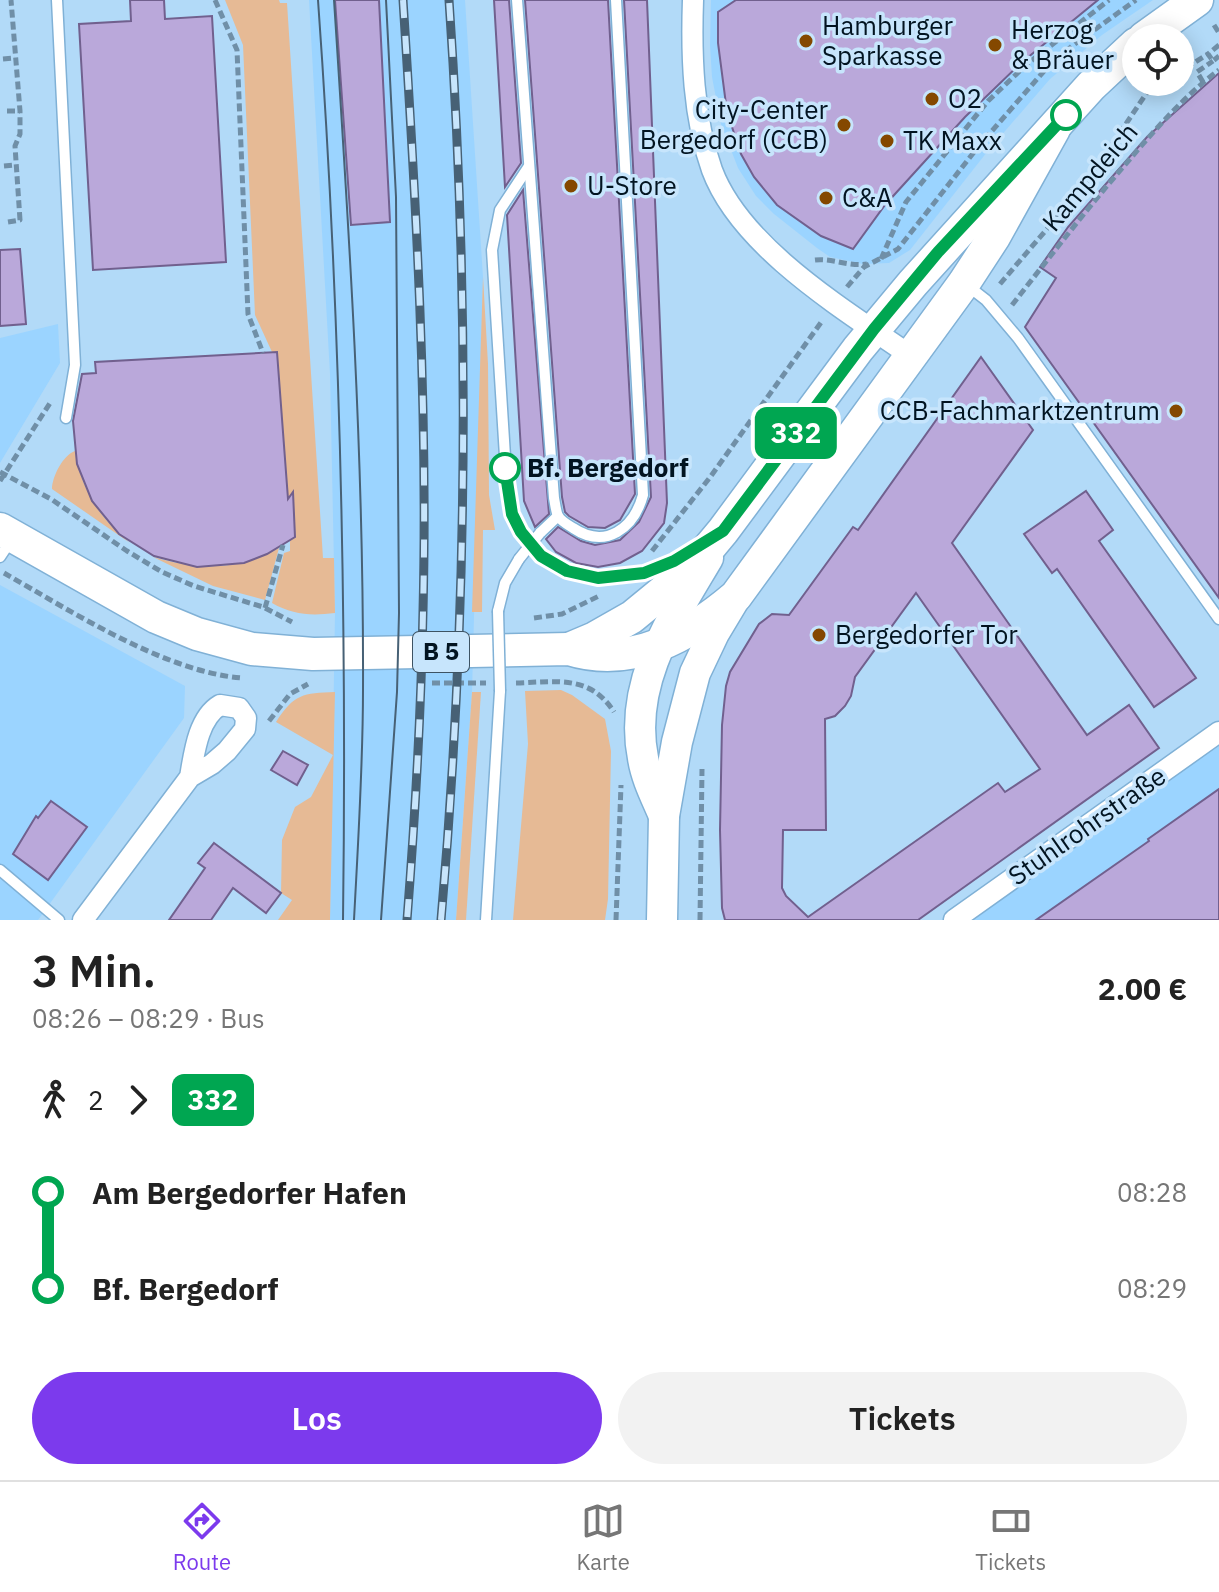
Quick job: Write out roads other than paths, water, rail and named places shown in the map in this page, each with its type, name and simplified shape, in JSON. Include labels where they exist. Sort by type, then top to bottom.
[{"type":"main road","points":[[1177,24],[1205,12]]},
{"type":"main road","name":"B 5","points":[[635,642],[674,584],[708,551],[874,329],[938,252],[1091,86],[1122,57]]},
{"type":"main road","name":"B 5","points":[[5,541],[156,617],[207,637],[267,652],[313,654],[569,649],[635,642],[695,628],[736,596],[911,356],[975,292],[994,237],[1054,129]]},
{"type":"main road","points":[[664,816],[646,770],[640,738],[645,687],[635,642],[723,531]]},
{"type":"main road","points":[[662,920],[664,816],[677,742],[695,673],[736,596]]},
{"type":"main road","points":[[645,687],[657,705],[667,731],[670,785]]},
{"type":"street","points":[[693,0],[694,83],[699,119],[713,171],[731,204],[783,262],[911,356]]},
{"type":"street","points":[[83,920],[190,777],[220,757],[239,736],[246,723],[242,711],[227,705],[216,707],[203,725],[194,751],[190,777]]},
{"type":"street","name":"Stuhlrohrstraße","points":[[954,920],[1219,732]]},
{"type":"lane","points":[[57,0],[75,365],[66,418]]},
{"type":"lane","points":[[517,0],[554,498],[558,516],[579,532],[594,537],[610,536],[626,527],[638,512],[643,495],[616,0]]},
{"type":"lane","points":[[529,166],[500,210],[492,250],[507,488],[512,514],[521,532],[541,556],[567,571],[598,578],[627,576],[659,568],[723,531]]},
{"type":"lane","points":[[975,292],[1002,318],[1219,619]]},
{"type":"lane","points":[[486,920],[498,611],[505,583],[519,559],[558,516]]},
{"type":"lane","points":[[0,870],[59,920]]},
{"type":"tram line","points":[[318,0],[337,345],[344,690],[343,920]]},
{"type":"tram line","points":[[334,0],[350,259],[363,604],[363,719],[354,920]]},
{"type":"tram line","points":[[381,920],[397,692],[399,613],[396,197],[386,0]]},
{"type":"railway","points":[[403,0],[416,229],[424,458],[421,688],[407,920]]},
{"type":"railway","points":[[441,920],[457,690],[463,460],[460,230],[449,0]]},
{"type":"place","name":"Hamburger Sparkasse","points":[[806,41]]},
{"type":"place","name":"Herzog & Bräuer","points":[[995,45]]},
{"type":"place","name":"O2","points":[[932,99]]},
{"type":"place","name":"City-Center Bergedorf (CCB)","points":[[844,125]]},
{"type":"place","name":"TK Maxx","points":[[887,141]]},
{"type":"place","name":"U-Store","points":[[571,186]]},
{"type":"place","name":"C&A","points":[[826,198]]},
{"type":"place","name":"CCB-Fachmarktzentrum","points":[[1176,411]]},
{"type":"place","name":"Bf. Bergedorf","points":[[505,468]]},
{"type":"place","name":"Bergedorfer Tor","points":[[819,635]]}]
